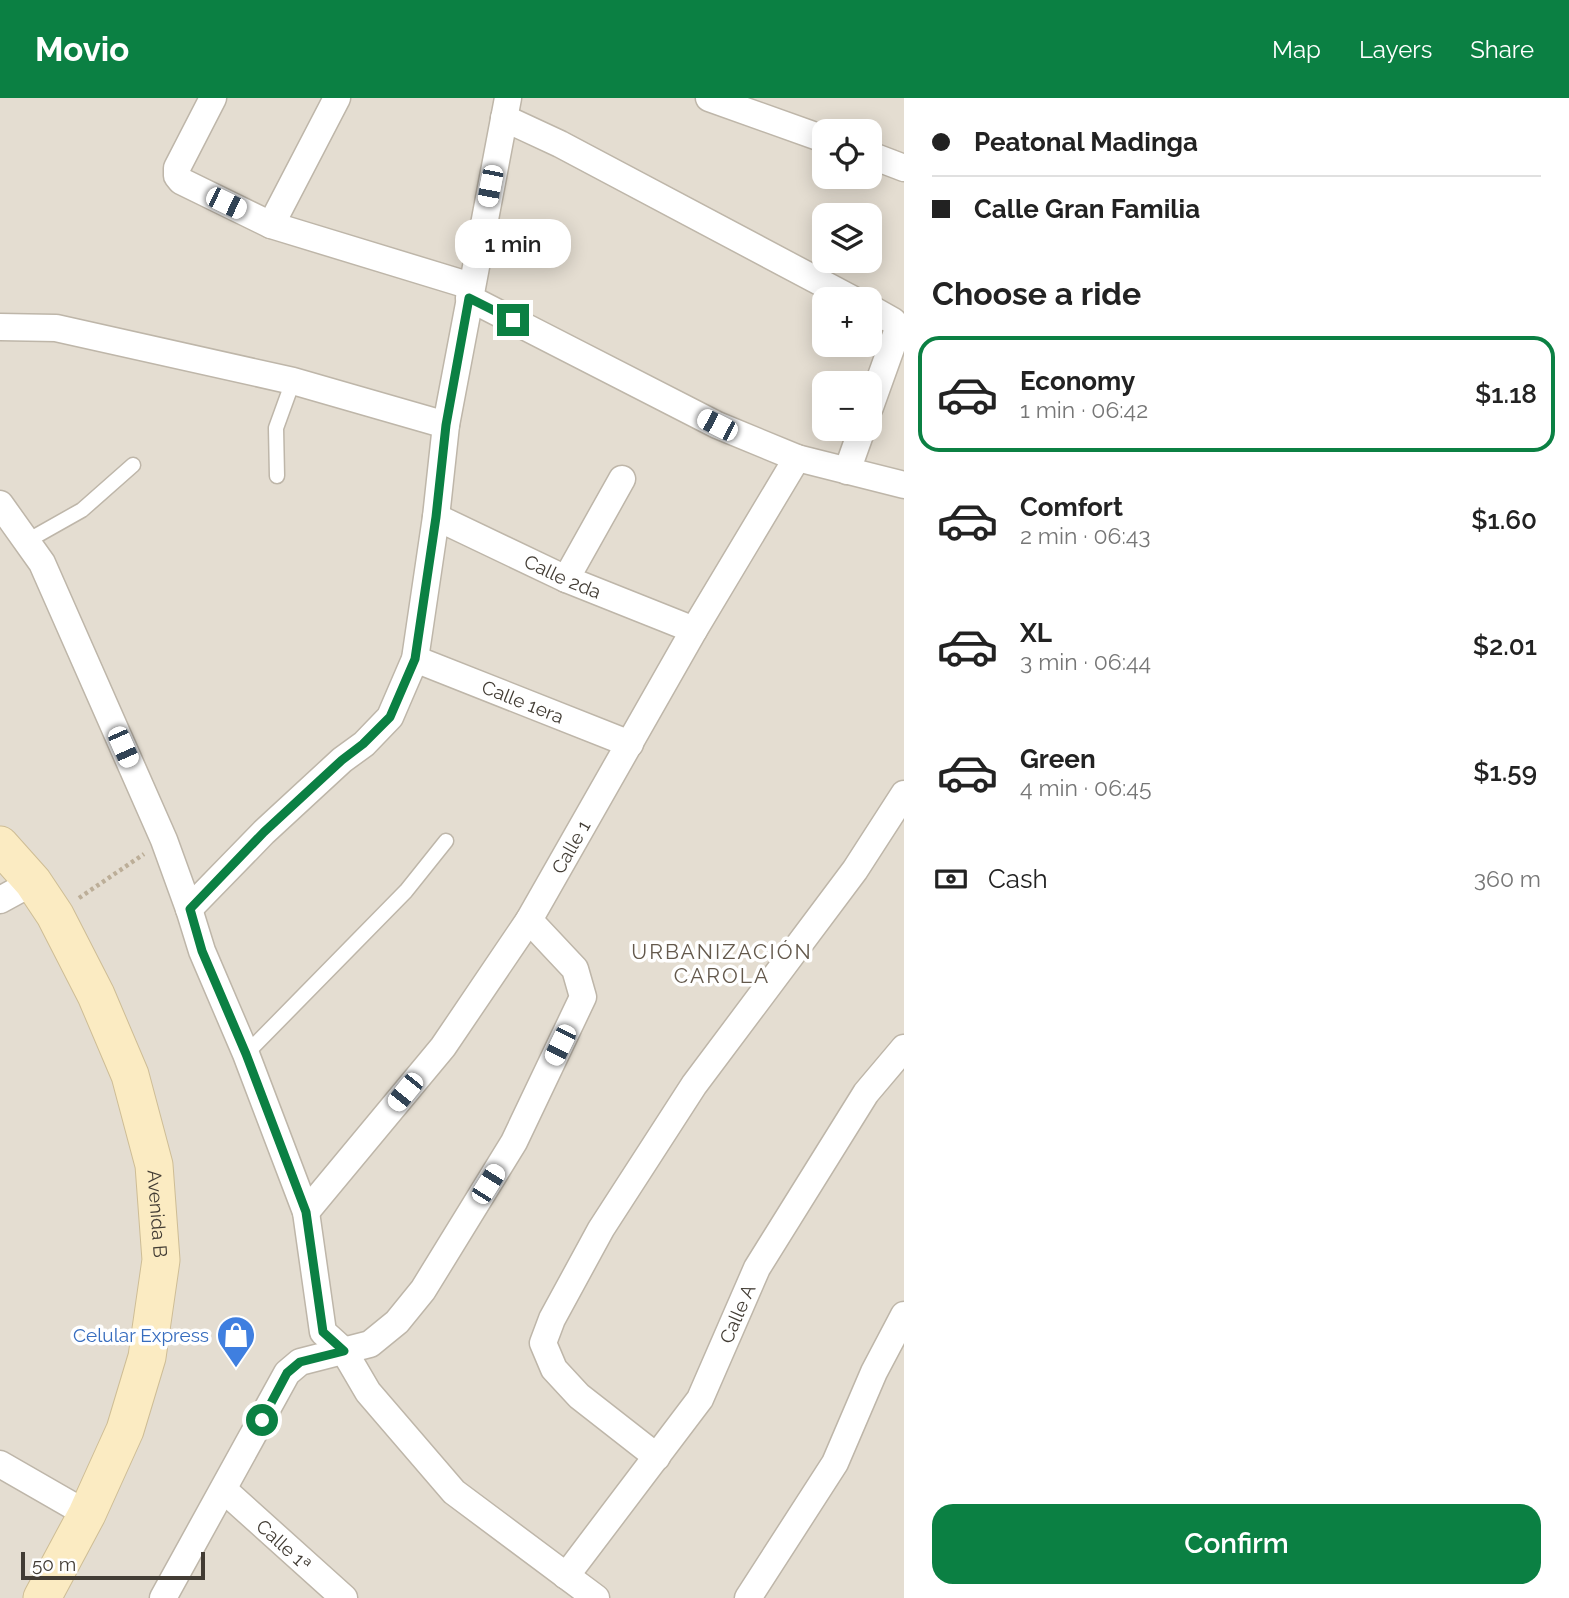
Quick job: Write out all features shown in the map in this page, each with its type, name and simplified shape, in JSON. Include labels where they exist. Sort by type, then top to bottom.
[{"type":"main road","name":"Avenida B","points":[[0,845],[33,882],[55,915],[96,995],[130,1075],[154,1165],[161,1260],[148,1357],[125,1430],[87,1514],[42,1598]]},
{"type":"street","points":[[213,98],[177,168],[177,176],[181,181],[271,225],[470,292],[717,425],[797,458],[904,485]]},
{"type":"street","points":[[271,225],[337,98]]},
{"type":"street","points":[[709,98],[812,135]]},
{"type":"street","points":[[190,909],[264,832],[390,717],[415,659],[436,517],[446,425],[506,108],[572,151],[829,287]]},
{"type":"street","points":[[882,160],[904,168]]},
{"type":"street","points":[[882,315],[893,321],[898,329],[882,374]]},
{"type":"street","points":[[0,327],[56,328],[293,380],[446,425]]},
{"type":"street","points":[[847,471],[858,441]]},
{"type":"street","name":"Calle 1","points":[[306,1212],[443,1048],[529,920],[694,630],[797,458]]},
{"type":"street","points":[[566,579],[622,479]]},
{"type":"street","points":[[0,504],[42,563],[164,840],[190,909],[202,951],[246,1054],[306,1212],[323,1332],[344,1351],[368,1392],[454,1492],[596,1598]]},
{"type":"street","name":"Calle 2da","points":[[436,517],[566,579],[694,630]]},
{"type":"street","name":"Calle 1era","points":[[415,659],[630,744]]},
{"type":"street","points":[[657,1457],[579,1396],[554,1369],[543,1343],[547,1331],[601,1229],[694,1085],[855,870],[904,794]]},
{"type":"street","points":[[0,900],[33,882]]},
{"type":"street","points":[[163,1598],[287,1373],[300,1362],[370,1344],[397,1322],[423,1290],[514,1142],[583,997],[575,969],[529,920]]},
{"type":"street","name":"Calle A","points":[[566,1576],[700,1399],[757,1268],[866,1093],[904,1048]]},
{"type":"street","points":[[748,1598],[835,1463],[874,1371],[904,1315]]},
{"type":"street","points":[[0,1464],[87,1514]]},
{"type":"street","name":"Calle 1ª","points":[[224,1490],[344,1598]]},
{"type":"lane","points":[[277,476],[276,428],[293,380]]},
{"type":"lane","points":[[27,541],[82,510],[133,465]]},
{"type":"lane","points":[[246,1054],[406,891],[446,841]]},
{"type":"path","points":[[55,915],[164,840]]},
{"type":"shaded area","points":[[0,98],[904,98],[904,1598],[0,1598]]},
{"type":"place","name":"Celular Express","points":[[236,1369]]},
{"type":"district","name":"URBANIZACIÓN CAROLA","points":[[722,963]]},
{"type":"route","points":[[262,1420],[287,1373],[300,1362],[344,1351],[323,1332],[306,1212],[246,1054],[202,951],[190,909],[264,832],[390,717],[415,659],[436,517],[446,425],[469,298],[513,320]]}]
